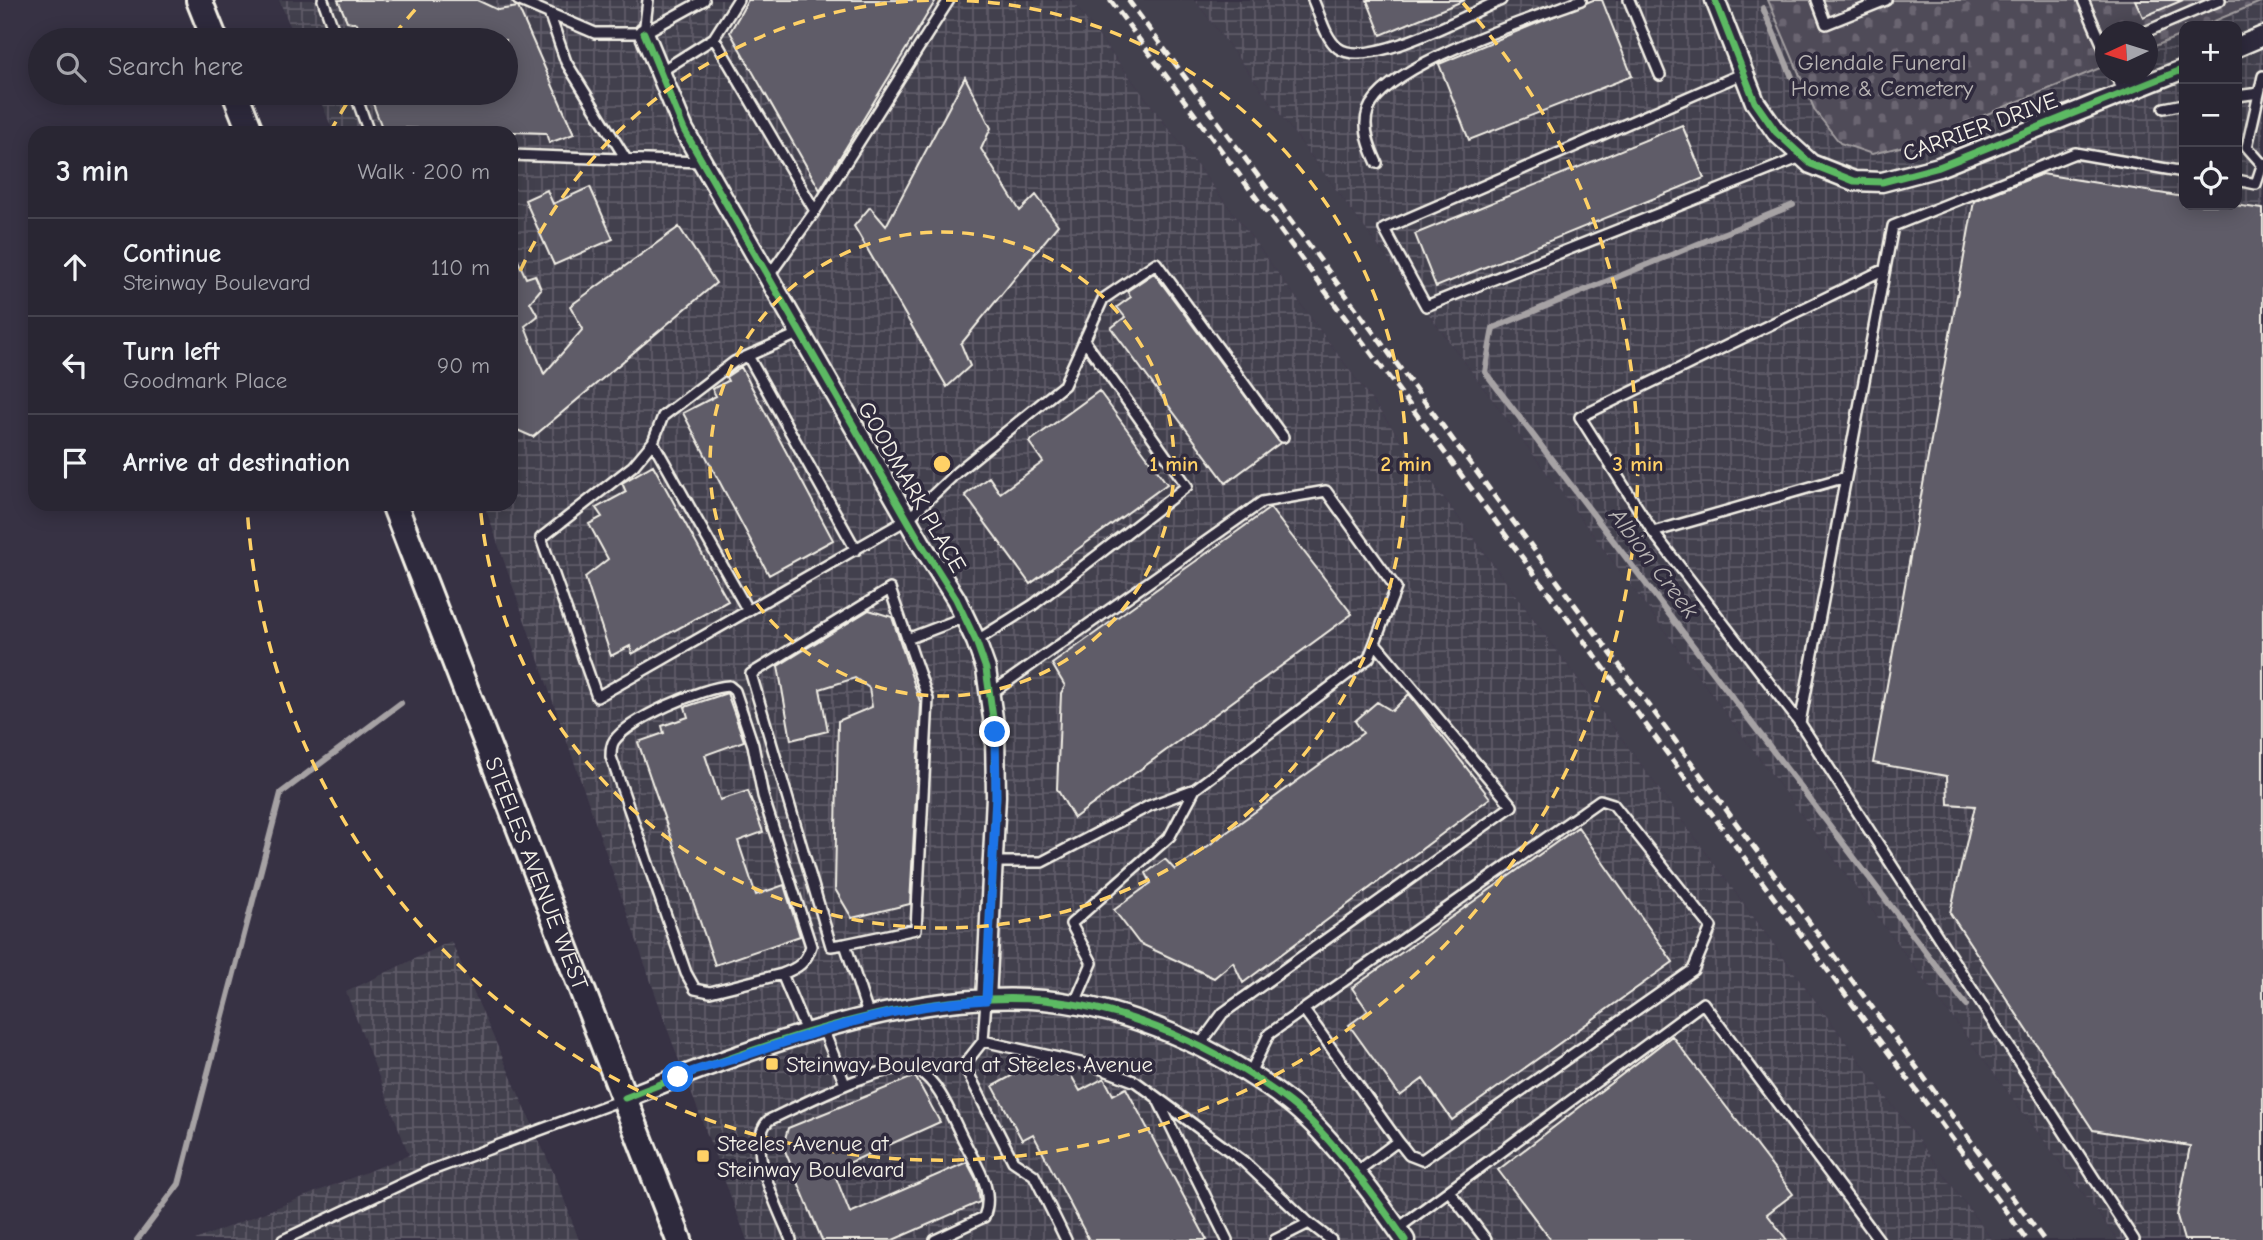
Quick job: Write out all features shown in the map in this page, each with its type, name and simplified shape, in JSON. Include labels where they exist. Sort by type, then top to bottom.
[{"type":"main road","points":[[199,0],[210,28]]},
{"type":"main road","points":[[240,105],[247,126]]},
{"type":"main road","name":"STEELES AVENUE WEST","points":[[397,511],[679,1240]]},
{"type":"street","name":"CARRIER DRIVE","points":[[1715,0],[1755,102],[1776,132],[1801,157],[1836,176],[1854,181],[1882,182],[1939,167],[2179,71]]},
{"type":"street","name":"GOODMARK PLACE","points":[[644,33],[684,130],[965,617],[986,669],[996,745],[986,1000]]},
{"type":"street","points":[[2242,45],[2263,36]]},
{"type":"street","points":[[625,1098],[690,1072],[815,1031],[869,1017],[931,1003],[1044,1000],[1126,1016],[1199,1046],[1291,1103],[1354,1174],[1401,1235]]},
{"type":"lane","points":[[323,0],[333,28]]},
{"type":"lane","points":[[518,0],[595,33],[644,33],[704,0]]},
{"type":"lane","points":[[644,33],[648,0]]},
{"type":"lane","points":[[660,72],[714,38],[738,0]]},
{"type":"lane","points":[[768,277],[815,211],[949,0]]},
{"type":"lane","points":[[1313,0],[1329,37],[1339,48],[1358,55],[1382,51],[1501,0]]},
{"type":"lane","points":[[1377,163],[1367,142],[1368,111],[1384,90],[1424,61],[1581,0]]},
{"type":"lane","points":[[1629,0],[1660,75]]},
{"type":"lane","points":[[1817,0],[1826,23],[1886,0]]},
{"type":"lane","points":[[2083,0],[2095,27]]},
{"type":"lane","points":[[2158,26],[2220,0]]},
{"type":"lane","points":[[549,13],[566,62],[626,159]]},
{"type":"lane","points":[[714,38],[815,211]]},
{"type":"lane","points":[[1744,73],[1384,229],[1426,306],[1801,157]]},
{"type":"lane","points":[[2259,184],[2263,164],[2248,147],[2263,76]]},
{"type":"lane","points":[[2120,84],[2124,94]]},
{"type":"lane","points":[[2242,95],[2259,93]]},
{"type":"lane","points":[[359,105],[367,126]]},
{"type":"lane","points":[[2164,108],[2179,105]]},
{"type":"lane","points":[[1800,723],[1893,226],[2075,153],[2179,171]]},
{"type":"lane","points":[[518,155],[703,162]]},
{"type":"lane","points":[[800,333],[734,362],[663,416],[653,442],[633,467],[541,538],[597,697],[908,519],[957,472],[1064,385],[1104,299],[1156,263],[1283,437]]},
{"type":"lane","points":[[1885,269],[1580,417],[1653,532],[1800,723],[2134,1240]]},
{"type":"lane","points":[[975,641],[1033,605],[1187,486],[1084,340]]},
{"type":"lane","points":[[748,356],[856,550]]},
{"type":"lane","points":[[653,442],[748,611]]},
{"type":"lane","points":[[1653,532],[1846,477]]},
{"type":"lane","points":[[990,695],[1262,502],[1326,491],[1396,588],[1369,658],[1195,789],[1149,806],[1042,862],[992,862]]},
{"type":"lane","points":[[890,589],[929,699],[916,929],[845,944],[831,946],[751,674],[890,589]]},
{"type":"lane","points":[[908,639],[965,617]]},
{"type":"lane","points":[[1199,1046],[1223,1013],[1512,806],[1375,643]]},
{"type":"lane","points":[[729,686],[735,691],[753,746],[763,796],[811,946],[807,959],[797,968],[782,974],[710,992],[695,989],[686,973],[611,757],[612,743],[620,734],[676,701],[704,690],[729,686]]},
{"type":"lane","points":[[1074,1006],[1092,963],[1071,925],[1170,836],[1195,789]]},
{"type":"lane","points":[[1249,1076],[1269,1034],[1600,800],[1613,804],[1711,927],[1693,970],[1422,1160],[1409,1155],[1304,1010]]},
{"type":"lane","points":[[845,944],[869,1017]]},
{"type":"lane","points":[[782,974],[845,1084]]},
{"type":"lane","points":[[986,1000],[983,1041],[964,1065],[1013,1161],[1034,1175],[1066,1240]]},
{"type":"lane","points":[[1401,1235],[1449,1191],[1703,1003],[1879,1240]]},
{"type":"lane","points":[[983,1041],[1094,1066],[1136,1082],[1242,1161],[1331,1240]]},
{"type":"lane","points":[[791,1240],[761,1162],[758,1143],[760,1128],[769,1120],[845,1084],[900,1067],[918,1070],[933,1084],[984,1179],[990,1203],[984,1217],[935,1240]]},
{"type":"lane","points":[[283,1240],[429,1171],[625,1098]]},
{"type":"lane","points":[[1157,1099],[1227,1240]]},
{"type":"lane","points":[[1354,1174],[1398,1140]]},
{"type":"lane","points":[[1449,1191],[1486,1240]]},
{"type":"lane","points":[[1275,1240],[1309,1223]]},
{"type":"shaded area","points":[[279,0],[1071,0],[1246,230],[1992,1240],[747,1240],[671,1039],[486,511],[518,511],[518,126],[331,126],[322,105],[518,105],[518,28],[291,28]]},
{"type":"shaded area","points":[[1071,0],[1195,0],[2118,1240],[1992,1240],[1246,230]]},
{"type":"shaded area","points":[[1195,0],[1768,0],[1815,111],[1872,154],[1916,143],[2095,70],[2095,84],[2158,84],[2158,45],[2179,36],[2179,210],[2242,210],[2242,21],[2214,21],[2263,1],[2263,1240],[2118,1240]]},
{"type":"shaded area","points":[[451,941],[558,1183],[579,1240],[195,1240],[409,1155],[346,992]]},
{"type":"green space","name":"Glendale Funeral Home & Cemetery","points":[[1768,0],[2263,0],[2214,21],[2179,21],[2179,36],[2158,45],[2158,21],[2095,21],[2095,70],[1916,143],[1872,154],[1840,143],[1815,111]]},
{"type":"building","points":[[338,0],[477,0],[498,10],[518,7],[574,134],[549,143],[546,133],[518,132],[518,126],[381,126],[374,105],[518,105],[518,28],[358,28],[357,23],[347,21]]},
{"type":"building","points":[[748,0],[936,0],[820,190],[730,32]]},
{"type":"building","points":[[1367,0],[1465,0],[1381,35]]},
{"type":"building","points":[[1593,0],[1602,0],[1632,76],[1469,140],[1439,64]]},
{"type":"building","points":[[2135,0],[2183,0],[2143,17]]},
{"type":"building","points":[[965,77],[991,128],[981,149],[1020,211],[1036,195],[1058,225],[961,344],[970,366],[947,387],[854,226],[870,207],[886,226]]},
{"type":"building","points":[[1682,125],[1704,178],[1436,287],[1415,234]]},
{"type":"building","points":[[2042,174],[2179,196],[2179,210],[2242,210],[2242,206],[2263,209],[2263,1240],[2184,1240],[2177,1216],[2190,1146],[2093,1130],[1950,913],[1975,806],[1948,804],[1947,776],[1873,763],[1974,201]]},
{"type":"building","points":[[590,187],[613,239],[554,265],[525,200],[547,190],[553,204]]},
{"type":"building","points":[[679,227],[716,283],[533,437],[518,430],[518,260],[526,278],[535,275],[541,289],[530,302],[538,316],[525,326],[544,374],[583,329],[570,306]]},
{"type":"building","points":[[1154,273],[1280,443],[1226,483],[1111,328],[1125,317],[1117,307],[1131,297],[1127,291]]},
{"type":"building","points":[[741,367],[833,540],[769,575],[683,413],[716,396],[712,389],[728,381],[726,377]]},
{"type":"building","points":[[1099,391],[1167,484],[1030,584],[965,495],[989,477],[1000,493],[1043,462],[1029,442]]},
{"type":"building","points":[[653,465],[728,601],[632,654],[630,646],[611,656],[585,577],[608,559],[589,524],[602,517],[596,508],[626,492],[622,483]]},
{"type":"building","points":[[1270,508],[1352,614],[1074,818],[1057,789],[1061,693],[1065,686],[1052,664]]},
{"type":"building","points":[[869,610],[892,617],[921,705],[910,904],[852,918],[835,889],[838,721],[872,707],[869,688],[855,678],[820,689],[828,731],[791,740],[778,666]]},
{"type":"building","points":[[727,693],[744,741],[705,755],[720,800],[748,791],[763,832],[738,841],[756,895],[784,885],[800,936],[715,965],[638,742],[664,733],[662,726],[688,717],[685,707]]},
{"type":"building","points":[[1409,694],[1490,798],[1243,983],[1233,962],[1214,978],[1139,943],[1114,910],[1151,883],[1146,873],[1165,859],[1175,870],[1363,733],[1355,721],[1377,702],[1392,711]]},
{"type":"building","points":[[1578,827],[1673,962],[1452,1120],[1423,1079],[1400,1096],[1349,1025],[1368,1011],[1352,988]]},
{"type":"building","points":[[1672,1036],[1793,1194],[1767,1214],[1787,1240],[1551,1240],[1498,1170]]},
{"type":"building","points":[[1039,1061],[1050,1063],[1057,1076],[1068,1070],[1080,1091],[1104,1078],[1113,1095],[1126,1088],[1207,1240],[1089,1240],[1033,1134],[1022,1140],[993,1086]]},
{"type":"building","points":[[913,1077],[940,1122],[833,1170],[850,1213],[967,1162],[977,1181],[980,1202],[893,1240],[822,1240],[783,1146],[788,1128]]},
{"type":"waterway","name":"Albion Creek","points":[[1763,8],[1792,77]]},
{"type":"waterway","name":"Albion Creek","points":[[1793,205],[1493,328],[1485,372],[1966,1005]]},
{"type":"waterway","points":[[137,1240],[179,1184],[281,793],[401,703]]},
{"type":"railway","points":[[1110,0],[2027,1240]]},
{"type":"railway","points":[[1128,0],[2044,1240]]},
{"type":"cycle path","points":[[1715,0],[1755,102],[1776,132],[1811,164],[1854,181],[1882,182],[1939,167],[2179,71]]},
{"type":"cycle path","points":[[644,33],[684,130],[922,545],[956,599],[986,669],[995,732],[996,796],[986,1000]]},
{"type":"cycle path","points":[[625,1098],[776,1042],[885,1013],[939,1003],[993,999],[1044,1000],[1076,1005],[1109,1012],[1173,1034],[1234,1065],[1289,1102],[1336,1148],[1405,1240]]},
{"type":"place","name":"Steinway Boulevard at Steeles Avenue","points":[[772,1064]]},
{"type":"place","name":"Steeles Avenue at Steinway Boulevard","points":[[703,1156]]},
{"type":"route","points":[[678,1077],[796,1037],[891,1011],[931,1003],[986,1000],[996,796],[995,732]]}]
